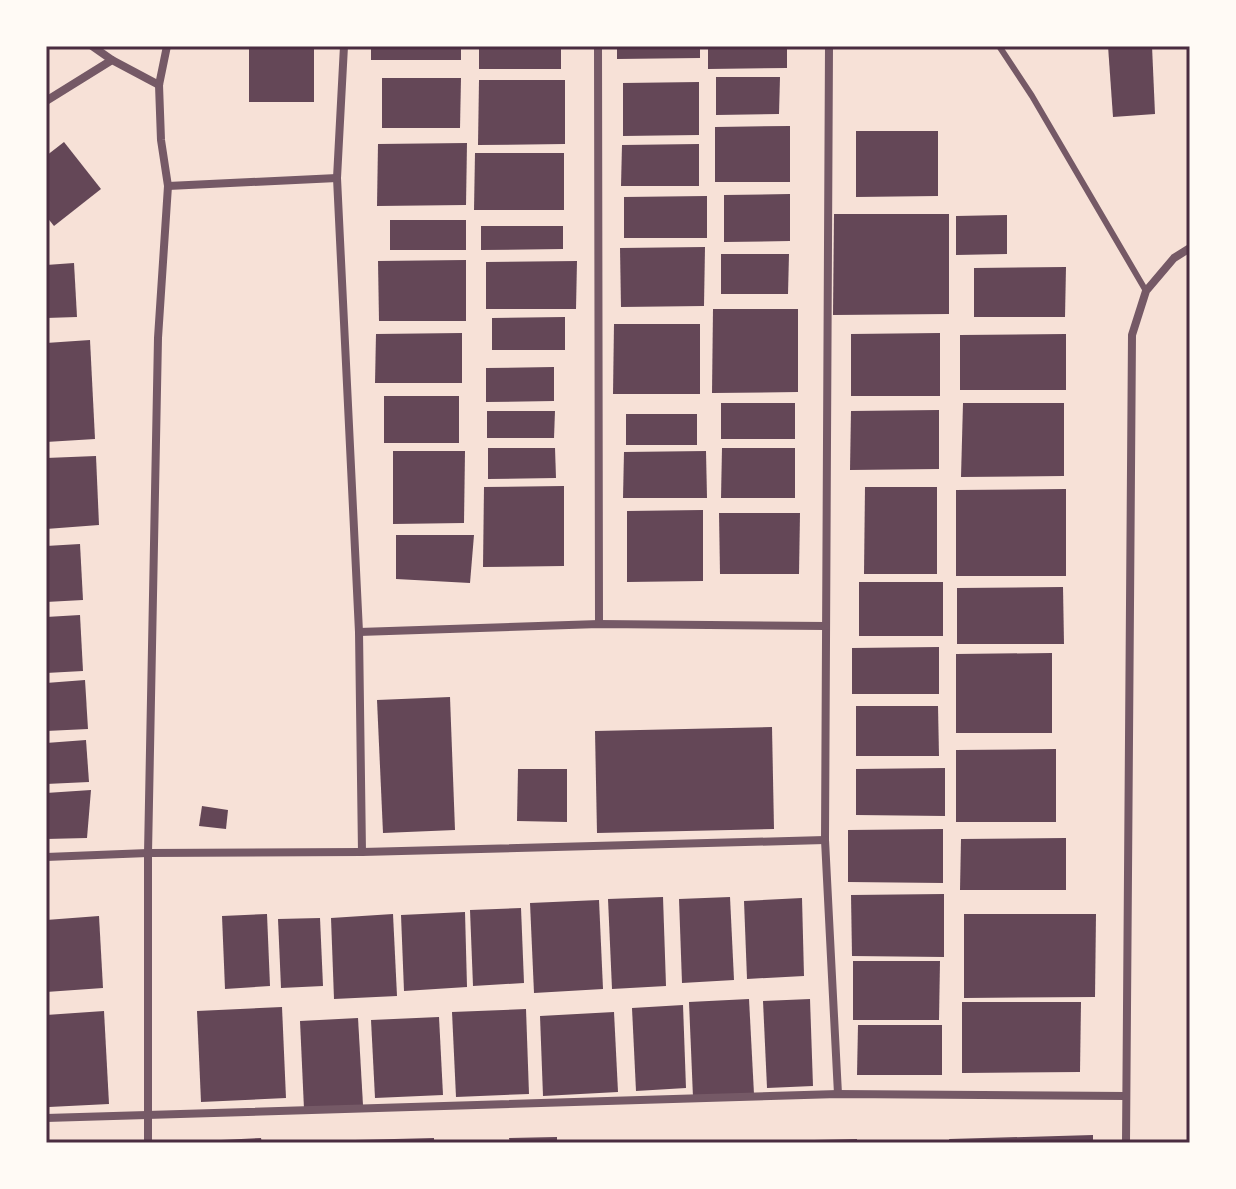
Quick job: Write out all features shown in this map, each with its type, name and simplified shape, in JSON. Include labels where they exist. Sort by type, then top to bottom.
[{"type":"street","points":[[92,46],[159,85]]},
{"type":"street","points":[[148,1143],[148,853],[158,338],[168,186],[161,140],[159,85],[167,46]]},
{"type":"street","points":[[344,46],[337,178],[359,632],[362,852]]},
{"type":"street","points":[[598,46],[599,624]]},
{"type":"street","points":[[829,46],[825,840],[838,1094]]},
{"type":"street","points":[[46,101],[112,60]]},
{"type":"street","points":[[168,186],[337,178]]},
{"type":"street","points":[[1126,1143],[1132,335],[1146,291],[1174,258],[1190,248]]},
{"type":"street","points":[[359,632],[599,624],[826,626]]},
{"type":"street","points":[[46,857],[825,840]]},
{"type":"street","points":[[46,1118],[838,1094],[1126,1096]]},
{"type":"lane","points":[[999,46],[1032,96],[1146,291]]},
{"type":"building","points":[[249,46],[314,46],[314,102],[249,102]]},
{"type":"building","points":[[371,46],[461,46],[461,60],[371,60]]},
{"type":"building","points":[[479,46],[561,46],[561,69],[479,69]]},
{"type":"building","points":[[617,46],[700,46],[700,58],[617,59]]},
{"type":"building","points":[[708,46],[787,46],[787,68],[708,69]]},
{"type":"building","points":[[1108,46],[1152,46],[1155,114],[1113,117]]},
{"type":"building","points":[[716,77],[780,77],[779,114],[716,115]]},
{"type":"building","points":[[382,78],[461,78],[460,128],[382,128]]},
{"type":"building","points":[[479,80],[565,80],[565,144],[478,145]]},
{"type":"building","points":[[699,82],[699,135],[623,136],[623,83]]},
{"type":"building","points":[[790,126],[790,182],[715,182],[715,127]]},
{"type":"building","points":[[856,131],[938,131],[938,196],[856,197]]},
{"type":"building","points":[[64,142],[101,189],[54,226],[46,216],[46,156]]},
{"type":"building","points":[[467,143],[466,205],[377,206],[378,144]]},
{"type":"building","points":[[699,144],[699,186],[621,186],[622,145]]},
{"type":"building","points":[[475,153],[564,153],[564,210],[474,210]]},
{"type":"building","points":[[790,194],[790,241],[724,242],[724,195]]},
{"type":"building","points":[[707,196],[707,238],[624,238],[624,197]]},
{"type":"building","points":[[834,214],[949,214],[949,314],[833,315]]},
{"type":"building","points":[[1007,215],[1007,254],[956,255],[956,216]]},
{"type":"building","points":[[390,220],[466,220],[466,250],[390,250]]},
{"type":"building","points":[[481,226],[563,226],[563,249],[481,250]]},
{"type":"building","points":[[705,247],[704,306],[621,307],[620,248]]},
{"type":"building","points":[[721,254],[789,254],[788,294],[721,294]]},
{"type":"building","points":[[466,260],[466,321],[379,321],[378,261]]},
{"type":"building","points":[[577,261],[576,309],[486,309],[486,262]]},
{"type":"building","points":[[74,263],[77,317],[46,318],[46,265]]},
{"type":"building","points":[[1066,267],[1065,317],[974,317],[974,268]]},
{"type":"building","points":[[713,309],[798,309],[798,392],[712,393]]},
{"type":"building","points":[[565,317],[565,350],[492,350],[492,318]]},
{"type":"building","points":[[614,324],[700,324],[700,394],[613,394]]},
{"type":"building","points":[[462,333],[462,383],[375,383],[376,334]]},
{"type":"building","points":[[940,333],[940,396],[851,396],[851,334]]},
{"type":"building","points":[[1066,334],[1066,390],[960,390],[960,335]]},
{"type":"building","points":[[90,340],[95,439],[46,442],[46,343]]},
{"type":"building","points":[[554,367],[554,401],[486,402],[486,368]]},
{"type":"building","points":[[384,396],[459,396],[459,443],[384,443]]},
{"type":"building","points":[[721,403],[795,403],[795,439],[721,439]]},
{"type":"building","points":[[963,403],[1064,403],[1064,476],[961,477]]},
{"type":"building","points":[[939,410],[939,469],[850,470],[851,411]]},
{"type":"building","points":[[487,411],[555,411],[554,438],[487,438]]},
{"type":"building","points":[[626,414],[697,414],[697,445],[626,445]]},
{"type":"building","points":[[488,448],[555,448],[556,478],[488,479]]},
{"type":"building","points":[[722,448],[795,448],[795,498],[721,498]]},
{"type":"building","points":[[393,451],[465,451],[464,523],[393,524]]},
{"type":"building","points":[[706,451],[707,498],[623,498],[624,452]]},
{"type":"building","points":[[96,456],[99,525],[46,529],[46,458]]},
{"type":"building","points":[[564,486],[564,566],[483,567],[484,487]]},
{"type":"building","points":[[865,487],[937,487],[937,574],[864,574]]},
{"type":"building","points":[[1066,489],[1066,576],[956,576],[956,490]]},
{"type":"building","points":[[703,510],[703,581],[627,582],[627,511]]},
{"type":"building","points":[[719,513],[800,513],[799,574],[720,574]]},
{"type":"building","points":[[396,535],[474,535],[470,583],[396,579]]},
{"type":"building","points":[[80,544],[83,600],[46,602],[46,546]]},
{"type":"building","points":[[859,582],[943,582],[943,636],[859,636]]},
{"type":"building","points":[[1063,587],[1064,644],[957,644],[957,588]]},
{"type":"building","points":[[80,615],[83,671],[46,673],[46,617]]},
{"type":"building","points":[[939,647],[939,694],[852,694],[852,648]]},
{"type":"building","points":[[1052,653],[1052,733],[956,733],[956,654]]},
{"type":"building","points":[[85,680],[88,729],[46,731],[46,683]]},
{"type":"building","points":[[450,697],[455,830],[383,833],[377,700]]},
{"type":"building","points":[[856,706],[938,706],[939,756],[856,756]]},
{"type":"building","points":[[772,727],[774,829],[597,833],[595,731]]},
{"type":"building","points":[[86,740],[89,782],[46,784],[46,743]]},
{"type":"building","points":[[1056,749],[1056,822],[956,822],[956,750]]},
{"type":"building","points":[[945,768],[945,816],[856,815],[856,769]]},
{"type":"building","points":[[518,769],[567,769],[567,822],[517,821]]},
{"type":"building","points":[[91,790],[87,838],[46,839],[46,793]]},
{"type":"building","points":[[202,806],[228,810],[226,829],[199,826]]},
{"type":"building","points":[[943,829],[943,883],[848,882],[848,830]]},
{"type":"building","points":[[1066,838],[1066,890],[960,890],[961,839]]},
{"type":"building","points":[[944,894],[944,957],[852,956],[851,895]]},
{"type":"building","points":[[663,897],[666,986],[612,989],[608,899]]},
{"type":"building","points":[[730,897],[734,980],[682,983],[679,899]]},
{"type":"building","points":[[802,898],[804,976],[747,979],[744,901]]},
{"type":"building","points":[[599,900],[603,989],[534,993],[530,903]]},
{"type":"building","points":[[521,908],[524,983],[473,986],[470,910]]},
{"type":"building","points":[[465,912],[467,987],[404,991],[401,915]]},
{"type":"building","points":[[267,914],[270,986],[225,989],[222,916]]},
{"type":"building","points":[[393,914],[397,996],[334,999],[331,918]]},
{"type":"building","points":[[964,914],[1096,914],[1095,997],[964,998]]},
{"type":"building","points":[[99,916],[103,988],[46,992],[46,920]]},
{"type":"building","points":[[320,918],[323,986],[281,988],[278,919]]},
{"type":"building","points":[[853,961],[940,961],[939,1020],[853,1020]]},
{"type":"building","points":[[749,999],[754,1094],[693,1097],[689,1002]]},
{"type":"building","points":[[810,999],[813,1086],[767,1088],[763,1001]]},
{"type":"building","points":[[962,1002],[1081,1002],[1080,1072],[962,1073]]},
{"type":"building","points":[[683,1005],[686,1088],[636,1091],[632,1008]]},
{"type":"building","points":[[282,1007],[286,1098],[201,1102],[197,1011]]},
{"type":"building","points":[[526,1009],[529,1094],[456,1097],[452,1012]]},
{"type":"building","points":[[104,1011],[109,1104],[49,1107],[46,1015]]},
{"type":"building","points":[[614,1012],[618,1092],[543,1096],[540,1016]]},
{"type":"building","points":[[439,1017],[443,1095],[375,1098],[371,1020]]},
{"type":"building","points":[[358,1018],[363,1105],[304,1109],[300,1021]]},
{"type":"building","points":[[858,1025],[942,1025],[942,1075],[857,1075]]},
{"type":"building","points":[[1093,1135],[1093,1143],[950,1143],[949,1139]]},
{"type":"building","points":[[557,1137],[557,1143],[510,1143],[509,1138]]},
{"type":"building","points":[[261,1138],[262,1143],[201,1143],[201,1141]]},
{"type":"building","points":[[434,1138],[434,1143],[355,1143],[355,1140]]},
{"type":"building","points":[[857,1139],[857,1143],[814,1143],[814,1140]]}]
